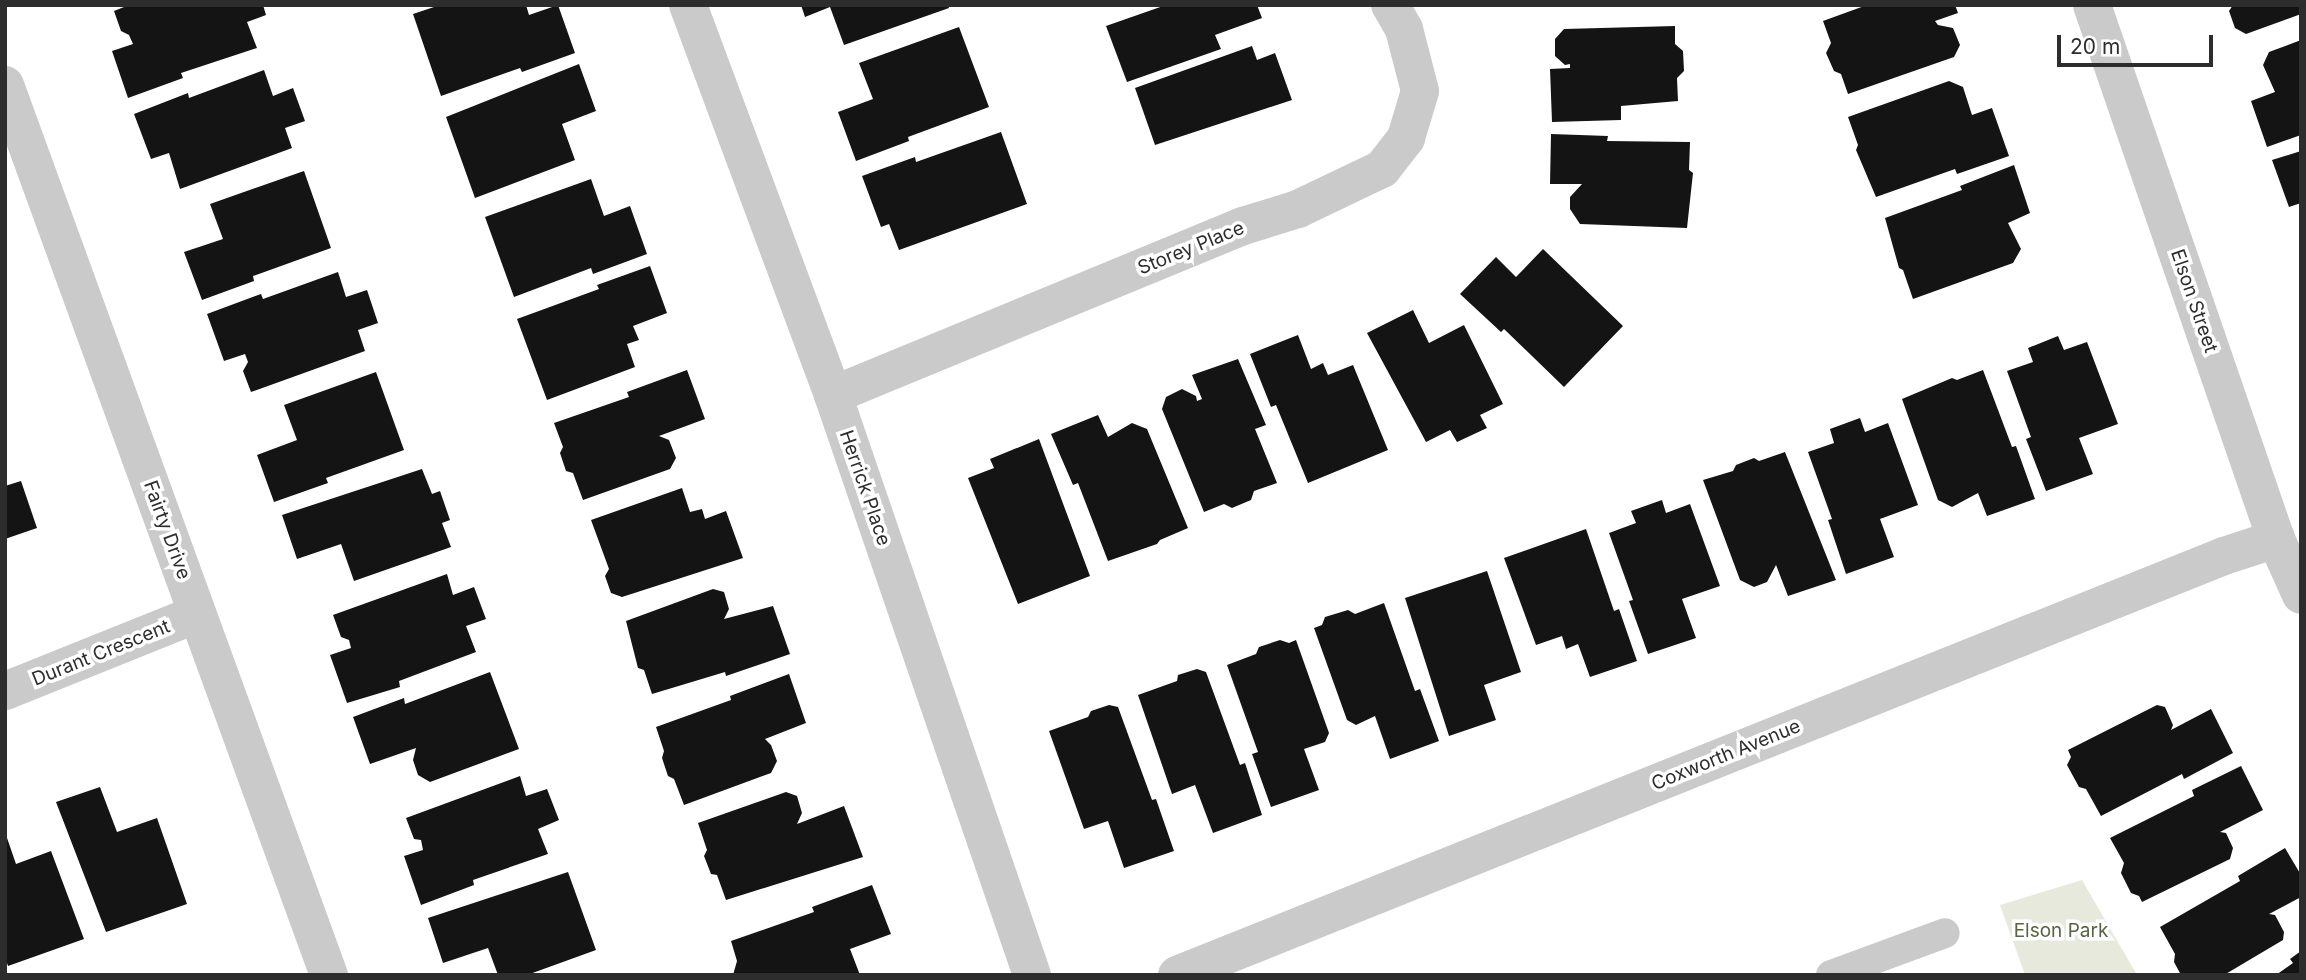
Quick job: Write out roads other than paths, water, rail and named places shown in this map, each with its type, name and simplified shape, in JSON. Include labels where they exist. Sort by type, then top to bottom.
[{"type":"street","name":"Herrick Place","points":[[688,5],[833,395],[1032,975]]},
{"type":"street","name":"Storey Place","points":[[833,395],[1243,226],[1298,209],[1382,169],[1406,138],[1420,91],[1404,29],[1390,5]]},
{"type":"street","name":"Elson Street","points":[[2092,5],[2276,538],[2301,595]]},
{"type":"street","name":"Fairty Drive","points":[[5,85],[329,975]]},
{"type":"street","name":"Coxworth Avenue","points":[[1177,975],[2224,556],[2276,538]]},
{"type":"street","name":"Durant Crescent","points":[[5,691],[197,614]]},
{"type":"lane","points":[[1831,975],[1945,933]]},
{"type":"park label","name":"Elson Park","points":[[2061,931]]}]
